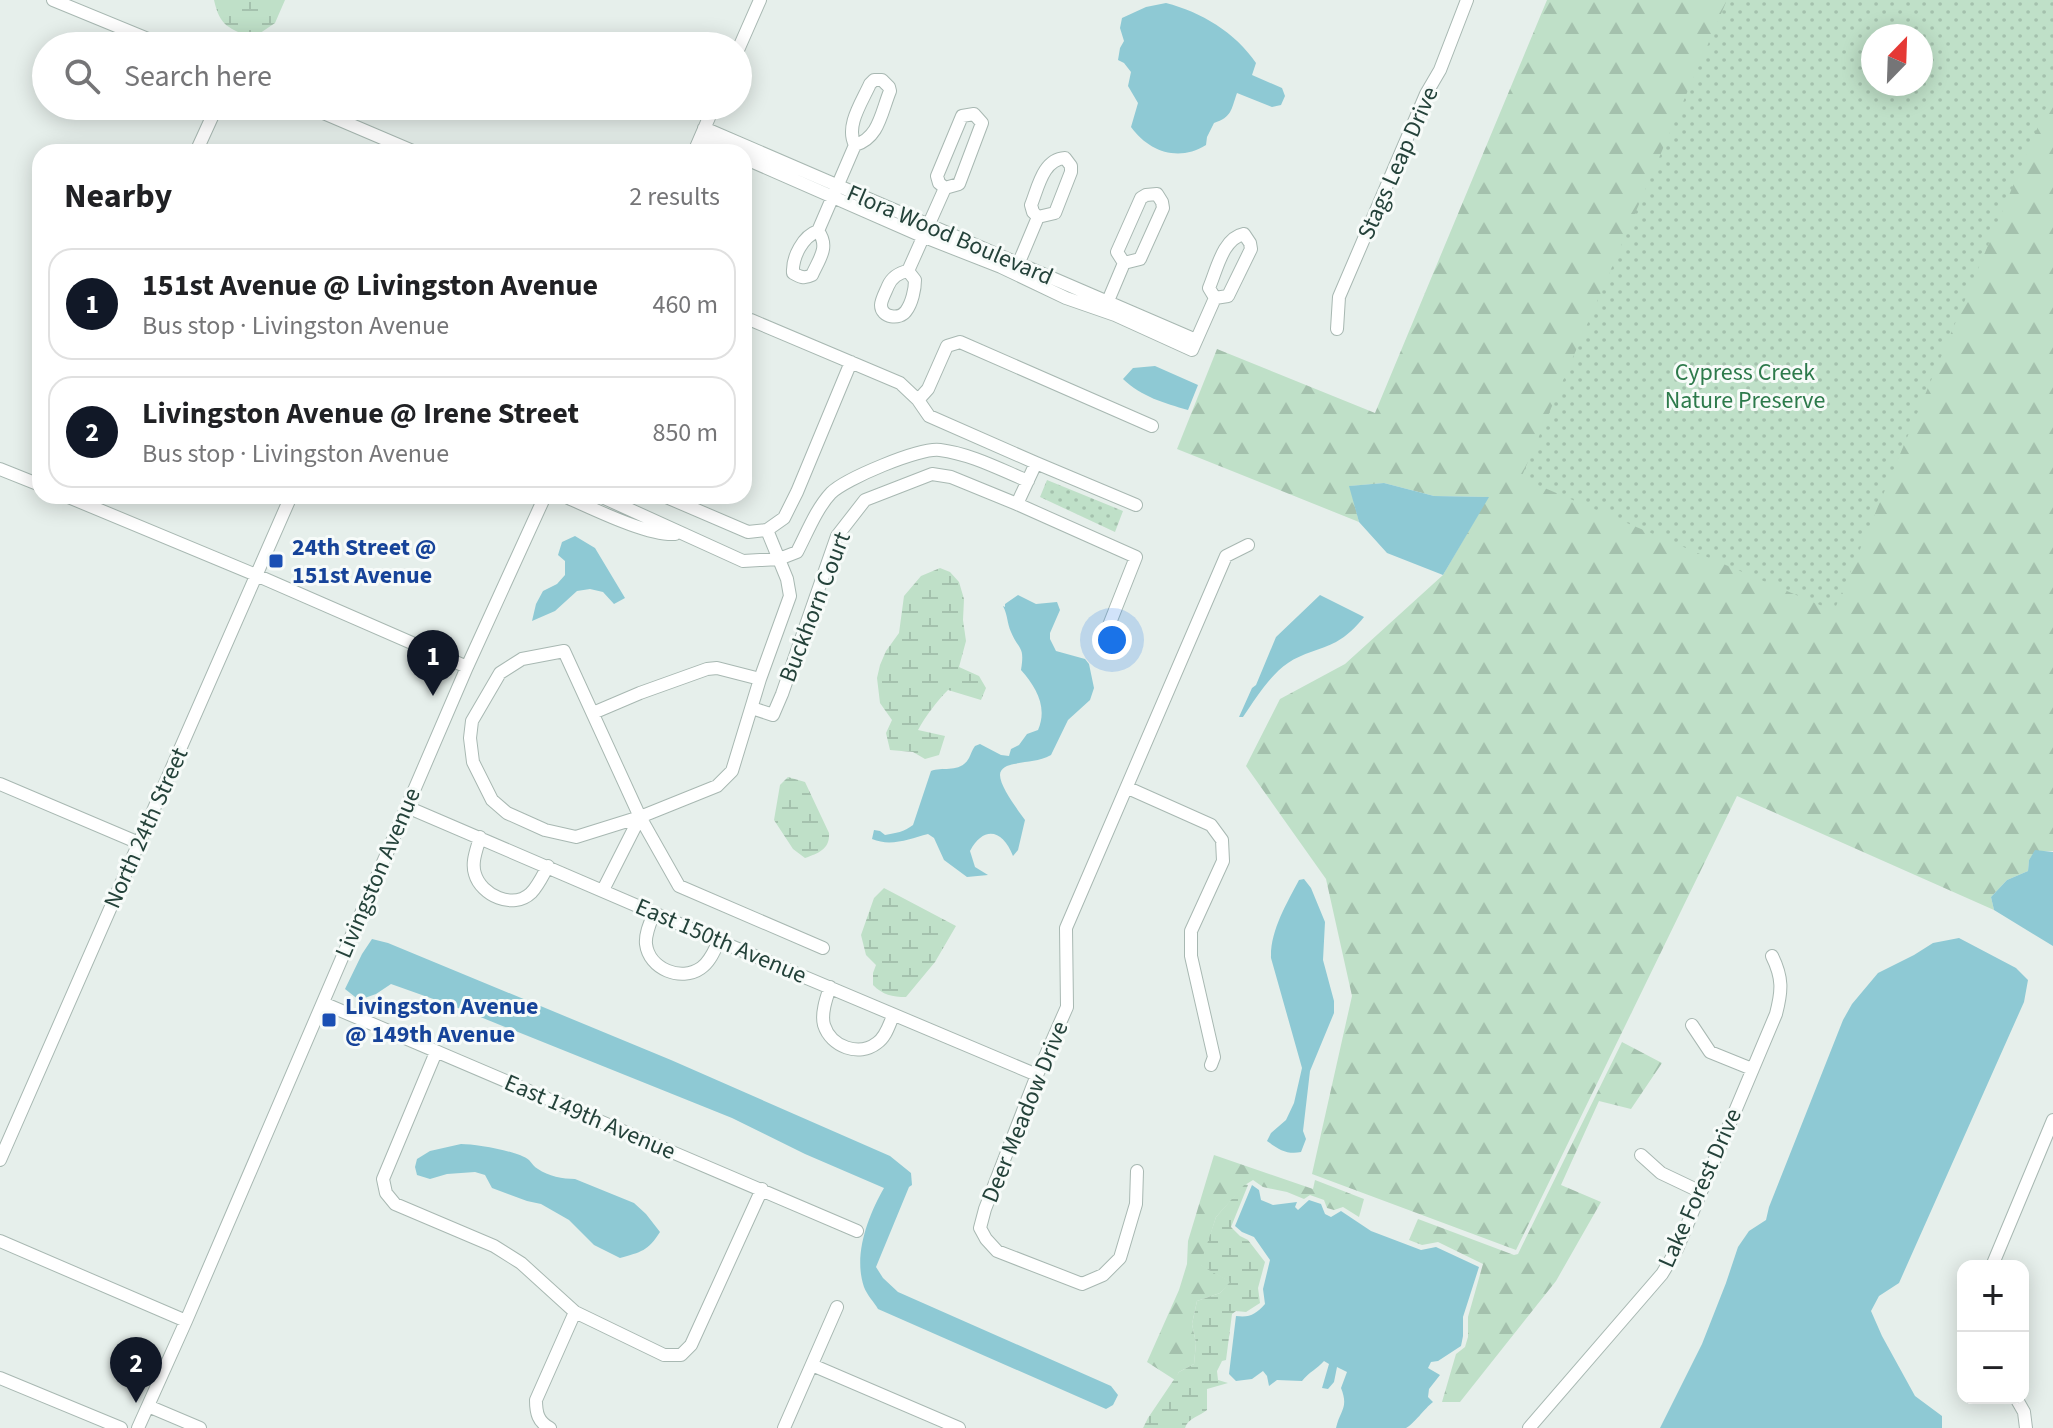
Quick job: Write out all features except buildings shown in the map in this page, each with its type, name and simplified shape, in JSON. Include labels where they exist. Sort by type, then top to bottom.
[{"type":"street","points":[[53,0],[131,32]]},
{"type":"street","points":[[746,32],[760,0]]},
{"type":"street","name":"Stags Leap Drive","points":[[1337,329],[1339,297],[1426,94],[1440,70],[1467,0]]},
{"type":"street","points":[[874,80],[882,80],[890,91],[873,135],[866,142],[855,145],[851,137],[852,127],[870,84],[874,80]]},
{"type":"street","points":[[908,271],[945,188],[959,184],[982,123],[974,114],[962,116],[937,176],[945,188]]},
{"type":"street","points":[[200,144],[211,120]]},
{"type":"street","points":[[340,120],[396,144]]},
{"type":"street","points":[[698,144],[708,120]]},
{"type":"street","points":[[702,134],[718,144]]},
{"type":"street","name":"Flora Wood Boulevard","points":[[702,134],[725,144]]},
{"type":"street","points":[[818,231],[855,145]]},
{"type":"street","name":"Flora Wood Boulevard","points":[[752,156],[1017,268],[1066,298],[1106,307],[1194,345],[1215,298]]},
{"type":"street","points":[[1065,158],[1071,172],[1055,213],[1038,217],[1031,205],[1048,164],[1065,158]]},
{"type":"street","name":"Flora Wood Boulevard","points":[[752,161],[834,192]]},
{"type":"street","points":[[1157,194],[1163,208],[1140,259],[1124,263],[1117,252],[1141,198],[1157,194]]},
{"type":"street","points":[[1017,268],[1038,217]]},
{"type":"street","points":[[1244,234],[1251,249],[1228,296],[1215,298],[1209,288],[1229,241],[1244,234]]},
{"type":"street","points":[[1106,307],[1124,263]]},
{"type":"street","points":[[752,320],[900,383],[929,416],[1136,505]]},
{"type":"street","points":[[918,400],[928,389],[947,346],[960,342],[1152,426]]},
{"type":"street","points":[[683,504],[748,532],[767,530],[784,518],[851,362]]},
{"type":"street","points":[[617,504],[743,561],[779,559],[797,552],[833,491],[893,460],[936,449],[965,455],[1028,481]]},
{"type":"street","points":[[1017,504],[1036,463]]},
{"type":"street","points":[[0,469],[32,482]]},
{"type":"street","name":"Buckhorn Court","points":[[752,708],[773,715],[837,536],[865,500],[932,474],[951,477],[1136,557],[1102,643]]},
{"type":"street","points":[[85,504],[467,667]]},
{"type":"street","name":"North 24th Street","points":[[0,1160],[287,504]]},
{"type":"street","name":"Livingston Avenue","points":[[138,1428],[467,667],[541,504]]},
{"type":"street","points":[[584,504],[648,530],[667,535],[682,534]]},
{"type":"street","points":[[637,504],[682,534]]},
{"type":"street","points":[[767,530],[787,579],[790,596],[732,771],[717,786],[640,817],[576,837],[545,830],[507,813],[492,800],[473,762],[470,738],[472,721],[500,673],[522,659],[564,651],[640,817],[679,886],[823,948]]},
{"type":"street","name":"Deer Meadow Drive","points":[[1137,1171],[1136,1204],[1120,1258],[1103,1275],[1082,1284],[997,1251],[980,1228],[1037,1075],[1067,1007],[1066,928],[1226,556],[1248,545]]},
{"type":"street","points":[[593,713],[707,669],[717,668],[760,679]]},
{"type":"street","points":[[0,784],[139,843]]},
{"type":"street","points":[[1128,788],[1211,825],[1222,840],[1223,861],[1191,931],[1191,956],[1214,1057],[1211,1065]]},
{"type":"street","name":"East 150th Avenue","points":[[407,807],[1037,1075]]},
{"type":"street","points":[[603,890],[640,817]]},
{"type":"street","points":[[480,837],[474,857],[475,874],[479,883],[494,896],[514,900],[523,898],[531,893],[548,866]]},
{"type":"street","points":[[654,913],[646,944],[654,962],[662,968],[677,974],[699,970],[708,962],[719,941]]},
{"type":"street","name":"Lake Forest Drive","points":[[1529,1428],[1662,1274],[1677,1249],[1776,1014],[1781,995],[1780,972],[1772,956]]},
{"type":"street","points":[[830,987],[823,1024],[831,1038],[846,1049],[861,1050],[877,1044],[887,1032],[893,1016]]},
{"type":"street","name":"East 149th Avenue","points":[[323,1003],[857,1231]]},
{"type":"street","points":[[1692,1025],[1710,1052],[1752,1069]]},
{"type":"street","points":[[436,1052],[383,1179],[386,1193],[395,1204],[494,1246],[521,1263],[575,1312],[664,1355],[681,1355],[691,1345],[762,1189]]},
{"type":"street","points":[[1995,1260],[2053,1120]]},
{"type":"street","points":[[1641,1155],[1661,1173],[1701,1192]]},
{"type":"street","points":[[0,1241],[186,1321]]},
{"type":"street","points":[[784,1428],[837,1307]]},
{"type":"street","points":[[550,1428],[543,1425],[536,1413],[536,1400],[575,1312]]},
{"type":"street","points":[[812,1365],[959,1428]]},
{"type":"street","points":[[0,1378],[121,1428]]},
{"type":"street","points":[[2019,1404],[2026,1428]]},
{"type":"street","points":[[148,1406],[200,1428]]},
{"type":"green space","points":[[214,0],[285,0],[275,23],[262,32],[238,32],[219,16]]},
{"type":"green space","points":[[1547,0],[2053,0],[2053,851],[2035,851],[2029,860],[2028,871],[2007,880],[1991,897],[1994,910],[1737,796],[1516,1250],[1312,1174],[1352,996],[1326,879],[1246,766],[1280,699],[1345,664],[1443,575],[1488,497],[1434,496],[1384,483],[1350,486],[1359,522],[1177,449],[1217,349],[1375,413]]},
{"type":"green space","name":"Cypress Creek Nature Preserve","points":[[1727,0],[2053,0],[2053,91],[1834,611],[1521,478]]},
{"type":"green space","points":[[1047,480],[1123,511],[1115,532],[1040,497]]},
{"type":"green space","points":[[940,568],[950,572],[959,582],[964,599],[966,641],[959,667],[979,676],[986,688],[981,700],[948,690],[940,699],[918,730],[945,736],[939,755],[925,759],[913,752],[890,750],[886,733],[892,720],[880,703],[877,678],[886,651],[899,633],[904,596],[921,576]]},
{"type":"green space","points":[[788,777],[805,782],[829,833],[826,847],[805,858],[793,849],[774,820],[780,785]]},
{"type":"green space","points":[[884,888],[956,926],[935,962],[906,997],[888,995],[873,985],[876,965],[866,955],[861,935],[874,898]]},
{"type":"green space","points":[[1622,1042],[1662,1063],[1631,1109],[1599,1101],[1561,1185],[1601,1202],[1556,1281],[1460,1402],[1442,1402],[1456,1354],[1465,1347],[1468,1337],[1468,1317],[1483,1264],[1438,1242],[1422,1245],[1409,1240],[1418,1219],[1518,1254]]},
{"type":"green space","points":[[1214,1155],[1313,1189],[1315,1180],[1364,1199],[1359,1217],[1343,1207],[1334,1210],[1327,1208],[1324,1200],[1310,1195],[1304,1199],[1263,1187],[1253,1180],[1245,1185],[1216,1217],[1201,1265],[1231,1282],[1220,1293],[1197,1301],[1192,1324],[1196,1343],[1194,1364],[1179,1372],[1175,1380],[1147,1362],[1179,1290],[1187,1264],[1188,1241]]},
{"type":"green space","points":[[1245,1184],[1248,1185],[1231,1227],[1248,1240],[1265,1262],[1258,1288],[1260,1303],[1246,1312],[1236,1311],[1232,1314],[1226,1360],[1222,1361],[1217,1371],[1218,1380],[1228,1383],[1207,1389],[1207,1410],[1191,1419],[1185,1428],[1143,1428],[1179,1372],[1194,1364],[1196,1343],[1192,1324],[1197,1301],[1220,1293],[1230,1282],[1200,1265],[1216,1217]]},
{"type":"water","points":[[1166,3],[1192,12],[1228,33],[1256,63],[1252,75],[1282,88],[1285,96],[1281,105],[1272,107],[1237,93],[1228,115],[1214,123],[1206,145],[1185,153],[1165,152],[1138,136],[1131,127],[1138,103],[1128,86],[1131,72],[1118,60],[1124,41],[1120,28],[1122,18],[1146,7]]},
{"type":"water","points":[[1155,366],[1198,385],[1188,410],[1146,395],[1123,379],[1133,368]]},
{"type":"water","points":[[1384,483],[1434,496],[1489,497],[1443,575],[1387,553],[1359,522],[1349,486]]},
{"type":"water","points":[[575,536],[595,548],[625,598],[614,604],[603,592],[590,589],[577,591],[555,611],[532,621],[543,591],[557,584],[565,575],[565,561],[558,555],[562,542]]},
{"type":"water","points":[[1018,595],[1036,604],[1057,602],[1060,610],[1050,639],[1056,651],[1085,659],[1094,688],[1090,700],[1068,720],[1051,755],[1009,765],[1001,770],[1003,786],[1025,820],[1018,850],[1013,856],[999,836],[987,834],[981,837],[970,851],[975,867],[988,875],[967,877],[944,860],[934,838],[928,834],[893,842],[872,839],[874,830],[885,835],[913,825],[931,771],[961,766],[975,746],[980,744],[1009,756],[1011,749],[1019,745],[1027,734],[1038,730],[1041,705],[1021,670],[1022,652],[1011,632],[1003,606]]},
{"type":"water","points":[[1320,595],[1364,617],[1340,640],[1281,668],[1243,717],[1239,717],[1276,637]]},
{"type":"water","points":[[2035,850],[2053,852],[2053,946],[1994,910],[1991,897],[2007,880],[2028,871],[2029,860]]},
{"type":"water","points":[[1304,879],[1325,922],[1323,960],[1334,1001],[1334,1013],[1310,1071],[1303,1131],[1306,1139],[1301,1152],[1291,1153],[1267,1141],[1271,1133],[1286,1120],[1294,1103],[1302,1068],[1271,958],[1271,948],[1285,908],[1299,880]]},
{"type":"water","points":[[1959,938],[2016,968],[2028,980],[2024,1002],[1899,1283],[1879,1296],[1871,1311],[1915,1396],[1942,1416],[1942,1428],[1660,1428],[1702,1344],[1738,1247],[1749,1231],[1766,1220],[1843,1020],[1852,1004],[1878,973],[1933,943]]},
{"type":"water","points":[[372,939],[671,1060],[890,1156],[911,1173],[912,1185],[876,1267],[883,1278],[898,1292],[1111,1386],[1118,1395],[1113,1405],[1106,1409],[878,1309],[864,1287],[860,1262],[868,1223],[884,1188],[732,1118],[453,1006],[391,984],[359,1000],[345,989]]},
{"type":"water","points":[[461,1144],[516,1154],[546,1174],[575,1179],[634,1203],[660,1232],[643,1250],[620,1258],[594,1245],[569,1220],[541,1204],[492,1188],[485,1175],[475,1172],[447,1174],[430,1179],[417,1175],[417,1159],[430,1151]]},
{"type":"water","points":[[1252,1185],[1259,1190],[1261,1200],[1273,1205],[1297,1202],[1295,1207],[1298,1210],[1309,1200],[1321,1204],[1325,1214],[1331,1217],[1341,1211],[1371,1231],[1421,1250],[1436,1247],[1479,1267],[1463,1317],[1461,1346],[1438,1361],[1431,1362],[1428,1368],[1440,1375],[1429,1389],[1428,1397],[1433,1402],[1406,1428],[1336,1428],[1344,1405],[1341,1388],[1347,1372],[1337,1367],[1334,1382],[1328,1389],[1322,1388],[1329,1364],[1324,1361],[1302,1381],[1277,1380],[1269,1386],[1263,1371],[1252,1379],[1236,1381],[1229,1374],[1236,1316],[1252,1314],[1265,1304],[1263,1289],[1270,1260],[1254,1237],[1235,1226]]},
{"type":"place","name":"24th Street @ 151st Avenue","points":[[276,561]]},
{"type":"place","name":"151st Avenue @ Livingston Avenue","points":[[433,696]]},
{"type":"place","name":"Livingston Avenue @ 149th Avenue","points":[[329,1020]]},
{"type":"place","name":"Livingston Avenue @ Irene Street","points":[[136,1403]]}]
